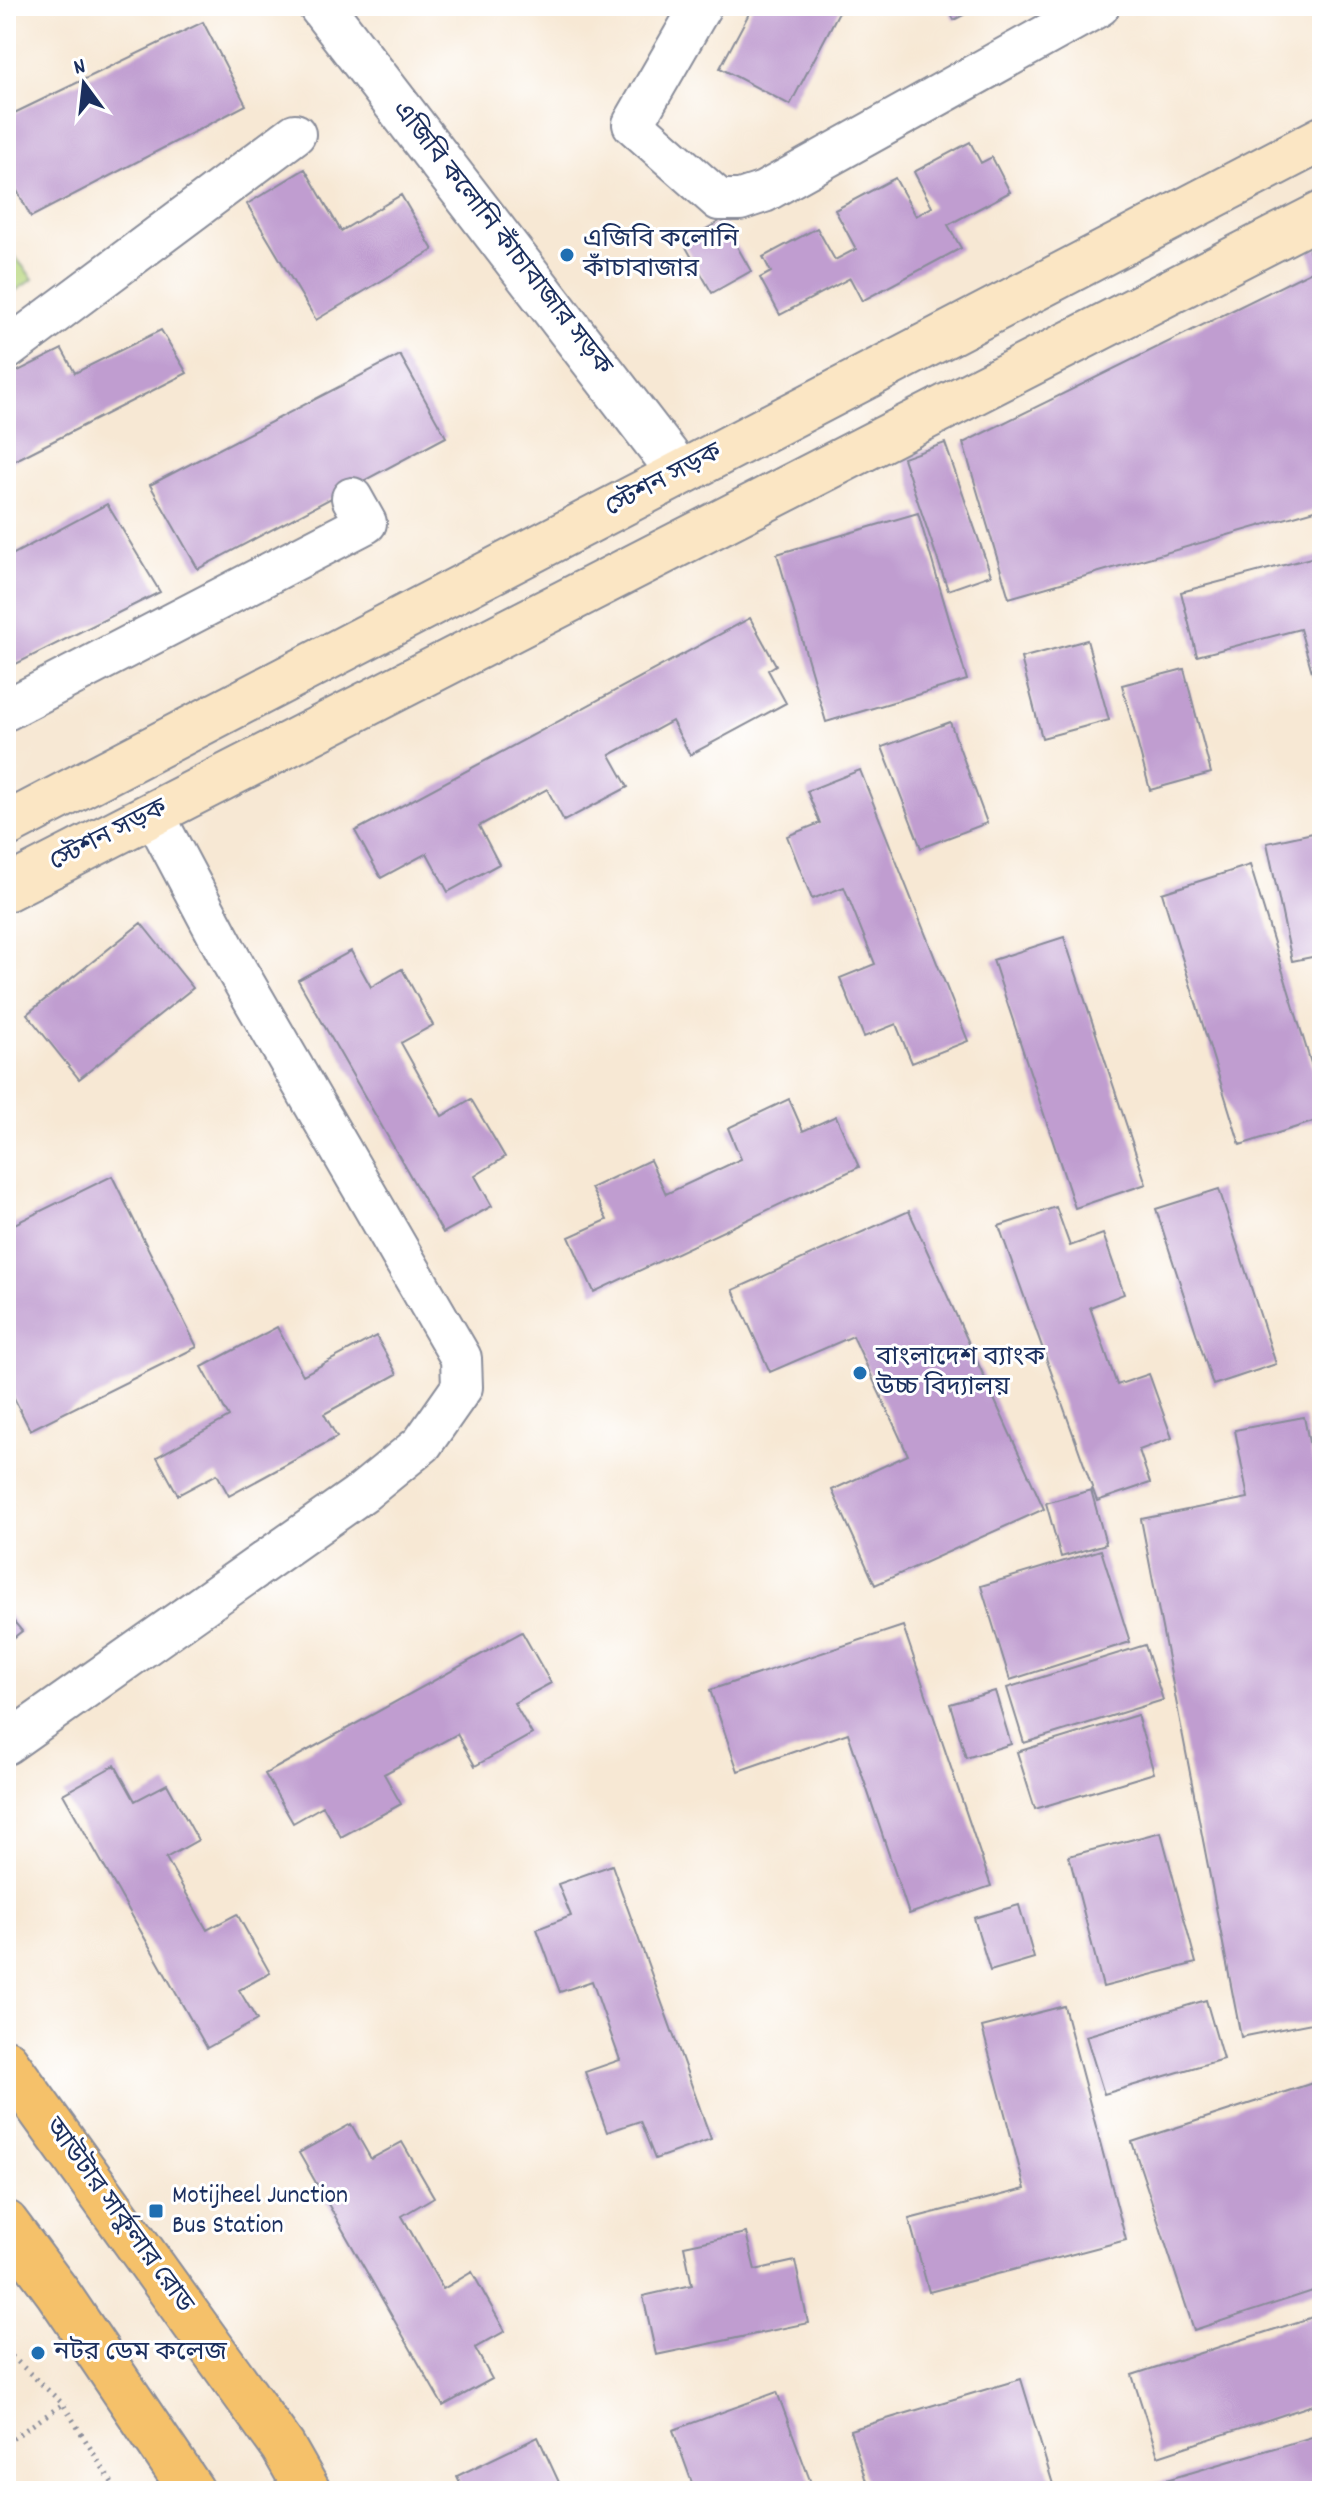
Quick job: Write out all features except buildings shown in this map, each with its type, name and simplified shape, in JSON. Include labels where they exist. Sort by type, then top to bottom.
[{"type":"main road","name":"স্টেশন সড়ক","points":[[6,825],[1322,139]]},
{"type":"main road","name":"স্টেশন সড়ক","points":[[6,889],[1322,214]]},
{"type":"main road","points":[[680,473],[712,527]]},
{"type":"main road","name":"আউটার সার্কুলার রোড","points":[[6,2062],[283,2447],[308,2491]]},
{"type":"main road","points":[[6,2223],[58,2293],[192,2491]]},
{"type":"street","name":"এজিবি কলোনি কাঁচাবাজার সড়ক","points":[[321,6],[680,473]]},
{"type":"street","points":[[701,6],[633,124],[719,200],[740,200],[764,192],[1099,6]]},
{"type":"street","points":[[6,350],[295,134]]},
{"type":"street","points":[[16,694],[366,523],[352,498]]},
{"type":"street","points":[[6,1744],[363,1492],[422,1444],[462,1387],[461,1358],[232,962],[153,813]]},
{"type":"path","points":[[6,2351],[63,2404],[117,2491]]},
{"type":"path","points":[[6,2443],[63,2404]]},
{"type":"green space","points":[[6,245],[33,279],[6,297]]},
{"type":"place","name":"এজিবি কলোনি কাঁচাবাজার","points":[[567,255]]},
{"type":"place","name":"বাংলাদেশ ব্যাংক উচ্চ বিদ্যালয়","points":[[860,1373]]},
{"type":"place","name":"Motijheel Junction Bus Station","points":[[156,2211]]},
{"type":"place","name":"নটর ডেম কলেজ","points":[[38,2353]]}]
